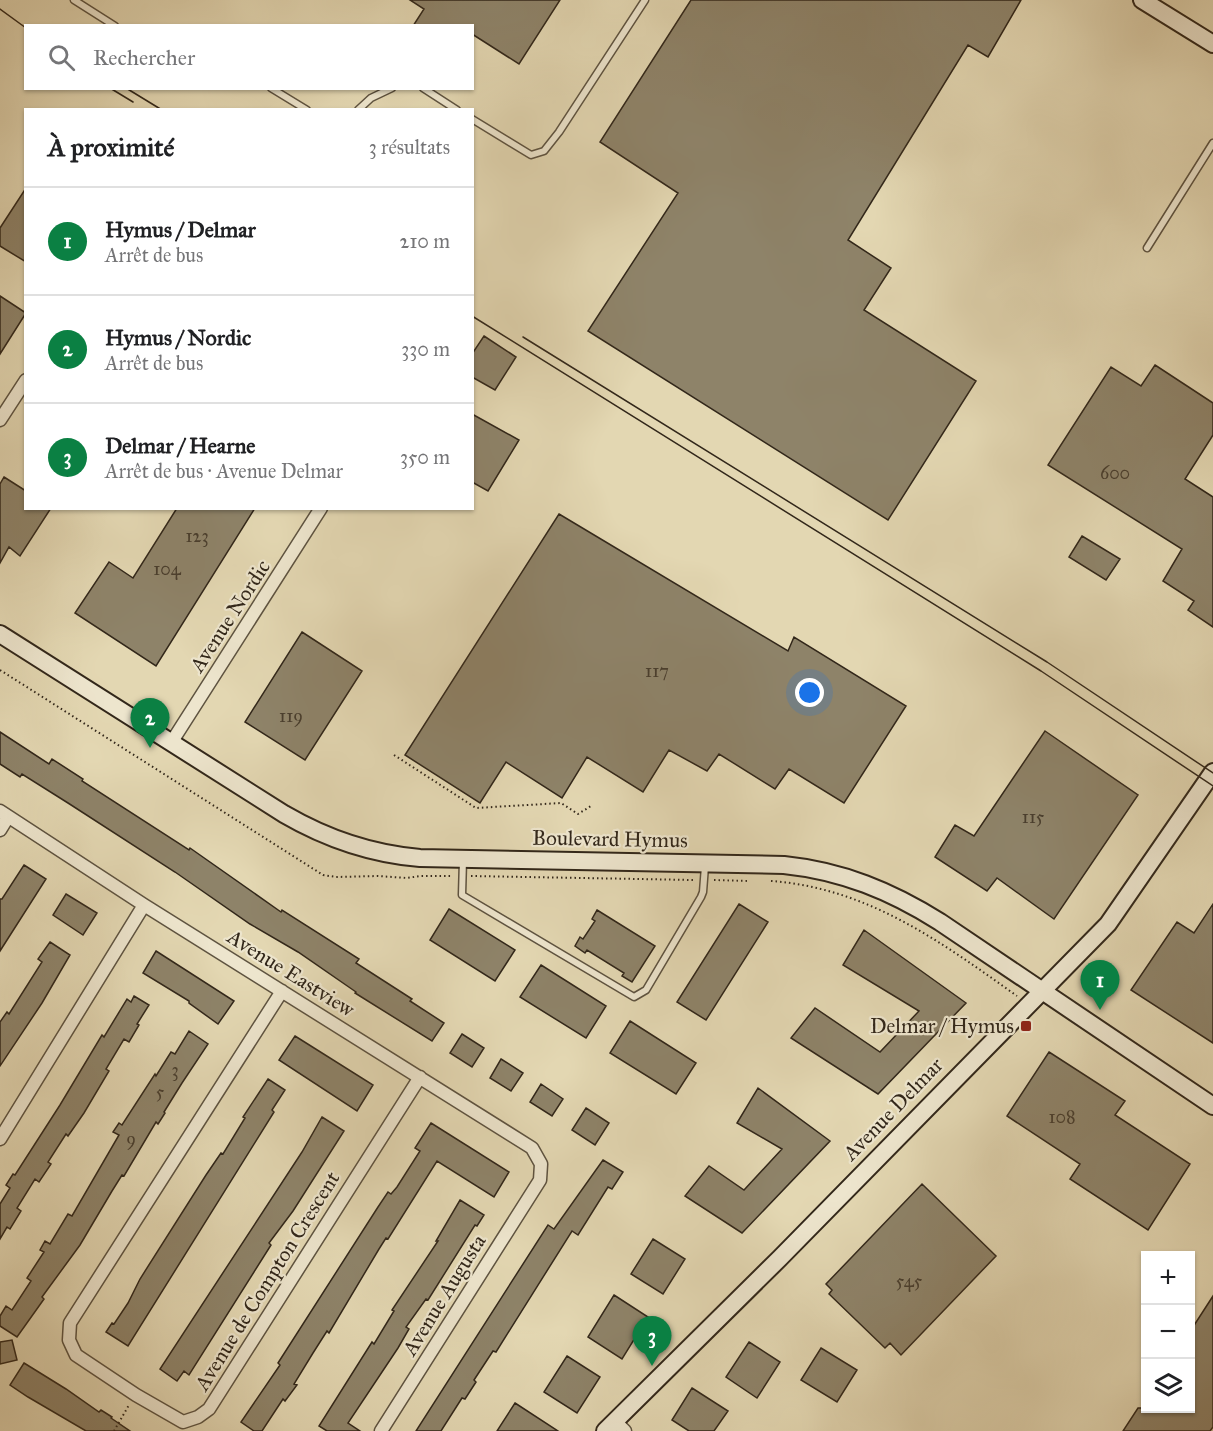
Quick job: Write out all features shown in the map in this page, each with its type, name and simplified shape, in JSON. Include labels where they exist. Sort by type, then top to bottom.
[{"type":"street","points":[[1142,0],[1213,44]]},
{"type":"street","points":[[0,420],[24,383]]},
{"type":"street","name":"Avenue Nordic","points":[[171,743],[320,510]]},
{"type":"street","name":"Boulevard Hymus","points":[[0,634],[284,814],[329,837],[356,846],[388,854],[420,858],[705,862],[795,866],[832,873],[872,885],[921,910],[1213,1106]]},
{"type":"street","name":"Avenue Delmar","points":[[615,1428],[1115,915],[1213,772]]},
{"type":"street","points":[[0,830],[4,814]]},
{"type":"street","name":"Avenue Eastview","points":[[4,814],[144,905],[532,1148],[541,1164],[540,1180]]},
{"type":"street","points":[[0,1138],[144,905]]},
{"type":"street","name":"Avenue de Compton Crescent","points":[[282,990],[70,1323],[69,1340],[76,1354],[136,1395],[183,1422],[198,1417],[209,1409],[420,1077]]},
{"type":"street","name":"Avenue Augusta","points":[[381,1431],[540,1180]]},
{"type":"lane","points":[[74,0],[112,24]]},
{"type":"lane","points":[[474,120],[531,155],[544,151],[560,132],[645,0]]},
{"type":"lane","points":[[274,90],[304,108]]},
{"type":"lane","points":[[360,108],[371,98],[388,90]]},
{"type":"lane","points":[[426,90],[454,108]]},
{"type":"lane","points":[[1147,248],[1213,143]]},
{"type":"lane","points":[[463,859],[462,895],[634,997],[646,990],[701,897],[705,862]]},
{"type":"path","points":[[0,670],[323,875],[407,878],[454,876]]},
{"type":"path","points":[[394,755],[476,808],[561,802],[578,814],[591,806]]},
{"type":"path","name":"Boulevard Hymus","points":[[470,876],[696,880]]},
{"type":"path","points":[[713,880],[759,881]]},
{"type":"path","points":[[771,881],[817,888],[869,903],[905,921],[1008,990]]},
{"type":"path","points":[[114,1431],[130,1404]]},
{"type":"building","points":[[410,0],[560,0],[519,64],[474,35],[474,24],[414,24],[424,9]]},
{"type":"building","points":[[691,0],[1021,0],[988,57],[968,45],[848,240],[891,268],[864,310],[976,381],[888,520],[588,331],[678,193],[600,142]]},
{"type":"building","points":[[24,191],[24,261],[0,246],[0,228]]},
{"type":"building","points":[[0,296],[24,312],[24,316],[0,354]]},
{"type":"building","points":[[484,336],[516,357],[495,390],[474,378],[474,351]]},
{"type":"building","points":[[1155,365],[1213,403],[1213,435],[1185,479],[1213,497],[1213,627],[1188,610],[1194,601],[1163,581],[1182,549],[1048,465],[1111,367],[1141,386]]},
{"type":"building","points":[[474,415],[519,440],[488,491],[474,483]]},
{"type":"building","points":[[4,477],[24,490],[24,510],[50,510],[20,556],[9,547],[0,563],[0,484]]},
{"type":"building","points":[[176,510],[254,510],[156,666],[75,613],[109,562],[133,578]]},
{"type":"building","points":[[559,514],[788,651],[794,637],[906,706],[844,803],[789,769],[775,789],[719,754],[707,771],[669,750],[643,792],[587,757],[562,798],[506,762],[480,803],[405,755]]},
{"type":"building","points":[[1082,536],[1120,559],[1106,580],[1069,557]]},
{"type":"building","points":[[302,632],[362,671],[305,760],[245,722]]},
{"type":"building","points":[[1045,731],[1138,795],[1054,919],[997,878],[987,891],[935,857],[955,825],[974,836]]},
{"type":"building","points":[[0,732],[49,764],[52,759],[189,850],[190,848],[281,912],[282,910],[359,959],[356,963],[412,999],[410,1001],[444,1023],[432,1041],[355,993],[298,952],[250,924],[68,803],[22,774],[20,777],[0,764]]},
{"type":"building","points":[[24,865],[46,879],[0,951],[0,899]]},
{"type":"building","points":[[66,894],[97,913],[83,935],[53,915]]},
{"type":"building","points":[[739,904],[768,922],[706,1020],[677,1002]]},
{"type":"building","points":[[1213,904],[1213,1043],[1131,990],[1177,922],[1194,933]]},
{"type":"building","points":[[449,909],[515,950],[495,981],[430,940]]},
{"type":"building","points":[[597,910],[655,946],[632,982],[622,976],[624,973],[587,950],[585,953],[575,946],[580,937],[583,939],[595,921],[592,919]]},
{"type":"building","points":[[864,930],[966,1003],[878,1094],[791,1038],[815,1008],[880,1052],[919,1011],[843,965]]},
{"type":"building","points":[[50,942],[70,955],[42,1003],[0,1066],[0,1022],[7,1012],[9,1014],[42,962],[38,959]]},
{"type":"building","points":[[156,951],[234,1001],[218,1024],[189,1001],[143,973]]},
{"type":"building","points":[[541,965],[606,1006],[586,1038],[520,997]]},
{"type":"building","points":[[134,996],[149,1005],[137,1024],[139,1025],[129,1042],[124,1039],[106,1069],[109,1071],[84,1113],[68,1136],[66,1134],[48,1162],[51,1164],[39,1182],[35,1179],[17,1208],[21,1211],[10,1229],[7,1227],[0,1239],[0,1204],[10,1188],[6,1185],[13,1174],[15,1175],[60,1105],[102,1035],[104,1037],[127,999],[131,1002]]},
{"type":"building","points":[[630,1021],[696,1063],[676,1094],[610,1053]]},
{"type":"building","points":[[189,1031],[208,1044],[158,1124],[156,1122],[124,1176],[122,1175],[80,1245],[42,1297],[44,1299],[17,1337],[0,1326],[0,1316],[6,1306],[12,1310],[31,1281],[27,1278],[44,1252],[40,1250],[45,1241],[50,1244],[68,1214],[72,1216],[119,1135],[113,1132],[119,1123],[122,1125],[155,1074],[156,1076],[171,1052],[175,1054]]},
{"type":"building","points":[[462,1034],[484,1048],[472,1067],[450,1053]]},
{"type":"building","points":[[295,1036],[373,1085],[357,1111],[279,1060]]},
{"type":"building","points":[[1049,1052],[1125,1101],[1115,1115],[1190,1164],[1148,1230],[1070,1179],[1080,1164],[1007,1116]]},
{"type":"building","points":[[501,1059],[523,1073],[511,1091],[490,1078]]},
{"type":"building","points":[[268,1079],[285,1090],[272,1110],[274,1112],[128,1346],[106,1332],[128,1303],[140,1279],[206,1175],[221,1153],[223,1154],[245,1118],[243,1117]]},
{"type":"building","points":[[541,1084],[563,1099],[552,1116],[530,1102]]},
{"type":"building","points":[[758,1088],[830,1141],[742,1233],[685,1196],[709,1166],[744,1190],[782,1149],[737,1123]]},
{"type":"building","points":[[586,1108],[609,1123],[595,1145],[572,1130]]},
{"type":"building","points":[[322,1117],[344,1131],[293,1211],[269,1243],[271,1245],[189,1375],[184,1371],[177,1381],[160,1369],[302,1152]]},
{"type":"building","points":[[431,1123],[509,1172],[494,1197],[437,1161],[388,1239],[386,1238],[379,1249],[329,1333],[327,1331],[313,1353],[294,1384],[297,1385],[285,1401],[283,1399],[262,1431],[254,1431],[241,1422],[280,1365],[278,1363],[378,1207],[388,1192],[391,1194],[397,1187],[420,1151],[415,1148]]},
{"type":"building","points":[[603,1160],[623,1172],[612,1189],[608,1187],[578,1235],[572,1231],[496,1352],[493,1351],[465,1399],[462,1398],[441,1431],[416,1431],[548,1225],[554,1229]]},
{"type":"building","points":[[922,1184],[996,1256],[901,1355],[890,1343],[885,1348],[829,1294],[832,1290],[826,1284]]},
{"type":"building","points":[[460,1200],[484,1215],[477,1226],[475,1225],[428,1300],[426,1299],[406,1327],[409,1329],[398,1348],[348,1423],[360,1431],[327,1431],[319,1426],[372,1342],[374,1344],[394,1311],[392,1310],[438,1241],[436,1241]]},
{"type":"building","points":[[653,1239],[685,1259],[663,1294],[631,1274]]},
{"type":"building","points":[[614,1295],[648,1317],[622,1359],[588,1337]]},
{"type":"building","points":[[1213,1296],[1213,1427],[1210,1431],[1123,1431],[1138,1408],[1141,1408],[1141,1413],[1195,1413],[1195,1324]]},
{"type":"building","points":[[12,1340],[17,1360],[0,1364],[0,1342]]},
{"type":"building","points":[[749,1342],[780,1362],[757,1398],[726,1377]]},
{"type":"building","points":[[821,1348],[857,1370],[837,1402],[801,1380]]},
{"type":"building","points":[[567,1356],[600,1377],[577,1413],[544,1392]]},
{"type":"building","points":[[24,1363],[99,1412],[101,1410],[112,1417],[130,1431],[86,1431],[28,1397],[10,1385]]},
{"type":"building","points":[[692,1388],[728,1411],[714,1431],[689,1431],[672,1420]]},
{"type":"building","points":[[515,1403],[558,1431],[497,1431]]},
{"type":"tram line","points":[[0,9],[24,27]]},
{"type":"tram line","points":[[113,90],[133,102]]},
{"type":"tram line","points":[[129,90],[159,108]]},
{"type":"tram line","points":[[474,317],[1041,671],[1213,786]]},
{"type":"tram line","points":[[523,337],[1047,662],[1213,773]]},
{"type":"place","name":"Hymus / Nordic","points":[[150,748]]},
{"type":"place","name":"Hymus / Delmar","points":[[1100,1010]]},
{"type":"place","name":"Delmar / Hymus","points":[[1026,1026]]},
{"type":"place","name":"Delmar / Hearne","points":[[652,1366]]}]
